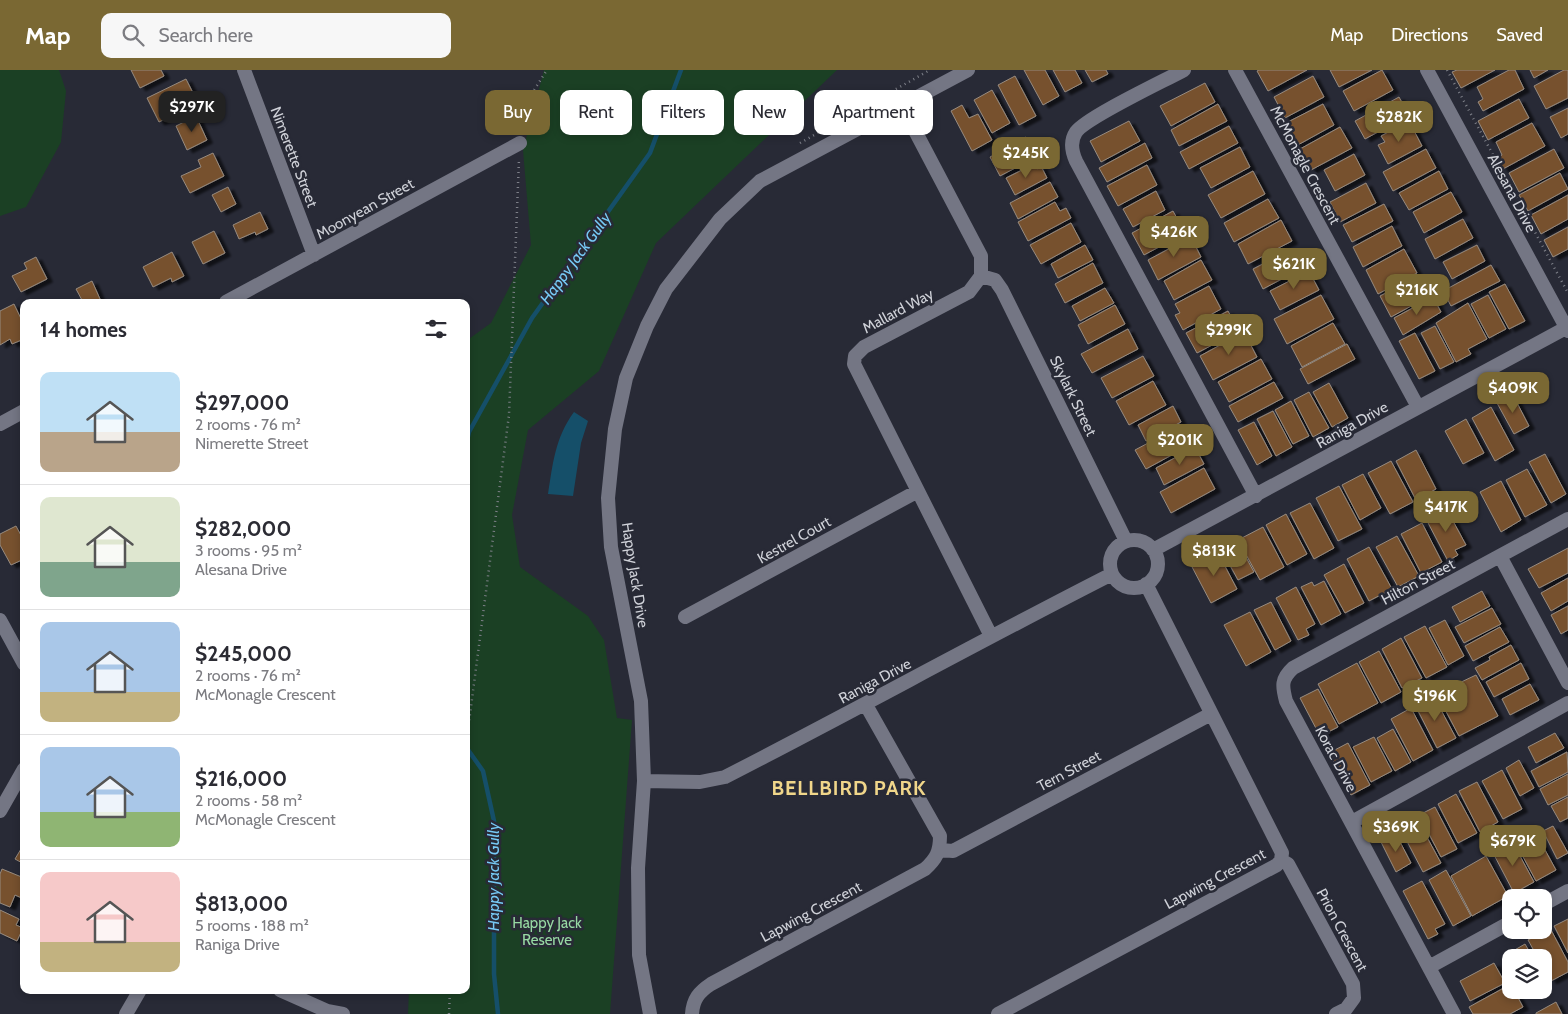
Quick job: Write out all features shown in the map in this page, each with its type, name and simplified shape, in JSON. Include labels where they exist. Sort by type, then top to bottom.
[{"type":"street","name":"Nimerette Street","points":[[244,70],[314,255]]},
{"type":"street","name":"Happy Jack Drive","points":[[931,90],[968,70]]},
{"type":"street","points":[[1184,70],[1087,123],[1073,137],[1071,148],[1076,161],[1256,496]]},
{"type":"street","name":"McMonagle Crescent","points":[[1235,70],[1418,407]]},
{"type":"street","name":"Alesana Drive","points":[[1427,70],[1567,329]]},
{"type":"street","name":"Happy Jack Drive","points":[[650,1014],[639,955],[638,868],[644,781],[641,701],[611,548],[608,498],[615,429],[626,378],[647,326],[666,289],[720,219],[760,181],[847,135]]},
{"type":"street","points":[[917,135],[981,256],[981,276]]},
{"type":"street","name":"Moonyean Street","points":[[232,299],[520,142]]},
{"type":"street","name":"Mallard Way","points":[[981,276],[969,292],[864,347],[855,356],[857,371],[991,636]]},
{"type":"street","name":"Skylark Street","points":[[981,276],[995,280],[1002,290],[1126,541]]},
{"type":"street","name":"Raniga Drive","points":[[1153,550],[1567,329]]},
{"type":"street","points":[[0,424],[20,413]]},
{"type":"street","name":"Kestrel Court","points":[[686,618],[918,491]]},
{"type":"street","name":"Hilton Street","points":[[1285,676],[1293,668],[1568,520]]},
{"type":"street","points":[[1126,541],[1141,541],[1153,550],[1158,565],[1156,573],[1146,584],[1138,587],[1123,585],[1112,574],[1110,566],[1113,551],[1126,541]]},
{"type":"street","points":[[1500,556],[1568,683]]},
{"type":"street","name":"Raniga Drive","points":[[644,781],[700,782],[724,777],[866,705],[991,636],[1112,574]]},
{"type":"street","name":"Lapwing Crescent","points":[[998,1014],[1277,865],[1281,860],[1282,853],[1146,584]]},
{"type":"street","points":[[0,620],[20,657]]},
{"type":"street","name":"Korac Drive","points":[[1285,676],[1282,687],[1286,701],[1454,1014]]},
{"type":"street","points":[[1352,822],[1568,703]]},
{"type":"street","points":[[866,705],[940,836],[940,850]]},
{"type":"street","name":"Tern Street","points":[[940,850],[953,851],[1211,714]]},
{"type":"street","points":[[0,811],[20,776]]},
{"type":"street","name":"Lapwing Crescent","points":[[692,1014],[695,998],[702,990],[924,869],[934,861],[940,850]]},
{"type":"street","name":"Prion Crescent","points":[[1281,860],[1288,864],[1353,984],[1354,998],[1346,1009],[1336,1014]]},
{"type":"street","points":[[1552,899],[1568,890]]},
{"type":"street","points":[[1429,967],[1502,927]]},
{"type":"street","points":[[126,1014],[138,994]]},
{"type":"street","points":[[289,994],[327,1011],[343,1014]]},
{"type":"path","points":[[470,715],[508,416],[521,110],[547,70]]},
{"type":"path","points":[[799,143],[930,70]]},
{"type":"path","points":[[1447,70],[1568,293]]},
{"type":"path","points":[[449,1014],[450,994]]},
{"type":"green space","points":[[0,70],[59,70],[66,91],[61,142],[26,207],[0,216]]},
{"type":"green space","name":"Happy Jack Reserve","points":[[544,70],[837,70],[804,102],[804,90],[734,90],[734,135],[769,135],[656,243],[599,371],[528,430],[512,515],[520,567],[588,616],[604,640],[617,718],[632,720],[610,1014],[408,1014],[409,994],[470,994],[470,338],[491,323],[531,245],[523,150],[527,135],[550,135],[550,90],[539,90]]},
{"type":"water","points":[[574,412],[588,421],[581,443],[573,496],[548,494],[553,461],[559,441]]},
{"type":"building","points":[[131,70],[161,70],[164,76],[140,88]]},
{"type":"building","points":[[1024,70],[1045,70],[1059,96],[1043,105]]},
{"type":"building","points":[[1053,70],[1075,70],[1082,83],[1065,92]]},
{"type":"building","points":[[1085,70],[1106,70],[1108,74],[1092,82]]},
{"type":"building","points":[[1307,70],[1268,91],[1257,71]]},
{"type":"building","points":[[1330,70],[1372,70],[1339,87]]},
{"type":"building","points":[[1382,70],[1393,90],[1354,111],[1343,91]]},
{"type":"building","points":[[1457,70],[1495,70],[1461,88],[1452,72]]},
{"type":"building","points":[[1509,70],[1515,70],[1524,89],[1483,111],[1478,102],[1483,99],[1477,87]]},
{"type":"building","points":[[1530,70],[1548,70],[1534,78]]},
{"type":"building","points":[[1564,70],[1568,70],[1568,98],[1546,109],[1534,86]]},
{"type":"building","points":[[1015,76],[1036,116],[1019,125],[998,85]]},
{"type":"building","points":[[1313,76],[1324,97],[1285,118],[1274,97]]},
{"type":"building","points":[[186,79],[198,103],[159,122],[147,98]]},
{"type":"building","points":[[1205,83],[1215,102],[1171,126],[1160,106]]},
{"type":"building","points":[[992,90],[1010,123],[992,133],[974,100]]},
{"type":"building","points":[[1399,97],[1409,115],[1365,139],[1355,121]]},
{"type":"building","points":[[1519,99],[1529,118],[1488,140],[1478,121]]},
{"type":"building","points":[[1218,104],[1227,121],[1179,146],[1171,130]]},
{"type":"building","points":[[1323,104],[1334,125],[1296,146],[1284,124]]},
{"type":"building","points":[[962,105],[969,118],[978,114],[992,140],[972,151],[951,111]]},
{"type":"building","points":[[1568,108],[1568,134],[1561,138],[1550,117]]},
{"type":"building","points":[[196,116],[207,140],[187,150],[176,126]]},
{"type":"building","points":[[1129,121],[1140,141],[1101,162],[1090,141]]},
{"type":"building","points":[[1409,121],[1422,146],[1388,164],[1378,145],[1385,142],[1381,136]]},
{"type":"building","points":[[1532,123],[1545,146],[1503,169],[1497,158],[1502,155],[1496,142]]},
{"type":"building","points":[[1229,126],[1238,143],[1189,169],[1180,152]]},
{"type":"building","points":[[1340,127],[1352,148],[1311,170],[1300,149]]},
{"type":"building","points":[[1026,137],[1036,157],[1000,176],[990,157]]},
{"type":"building","points":[[1145,143],[1152,158],[1107,182],[1099,168]]},
{"type":"building","points":[[1240,147],[1250,167],[1211,188],[1200,168]]},
{"type":"building","points":[[1426,149],[1436,168],[1393,191],[1383,172]]},
{"type":"building","points":[[1554,149],[1564,168],[1519,192],[1509,173]]},
{"type":"building","points":[[213,153],[224,176],[190,193],[181,176],[201,167],[198,160]]},
{"type":"building","points":[[1354,154],[1365,175],[1335,191],[1324,170]]},
{"type":"building","points":[[1034,164],[1037,169],[1041,166],[1047,178],[1015,195],[1006,178]]},
{"type":"building","points":[[1147,165],[1157,185],[1118,206],[1107,186]]},
{"type":"building","points":[[1253,171],[1265,194],[1221,218],[1208,195]]},
{"type":"building","points":[[1439,171],[1448,189],[1409,210],[1399,193]]},
{"type":"building","points":[[1560,173],[1568,189],[1528,211],[1519,195]]},
{"type":"building","points":[[1050,182],[1058,197],[1018,219],[1010,203]]},
{"type":"building","points":[[1366,183],[1376,203],[1340,222],[1330,202]]},
{"type":"building","points":[[228,187],[236,204],[221,212],[212,195]]},
{"type":"building","points":[[1156,191],[1165,210],[1133,227],[1123,209]]},
{"type":"building","points":[[1451,192],[1462,212],[1424,233],[1413,212]]},
{"type":"building","points":[[1568,195],[1568,219],[1541,234],[1531,215]]},
{"type":"building","points":[[1268,199],[1279,218],[1234,242],[1224,223]]},
{"type":"building","points":[[1055,202],[1060,211],[1066,208],[1071,218],[1028,241],[1018,222]]},
{"type":"building","points":[[1384,204],[1393,221],[1352,242],[1343,225]]},
{"type":"building","points":[[1173,211],[1185,233],[1144,255],[1132,233]]},
{"type":"building","points":[[260,212],[268,229],[256,235],[255,232],[239,239],[233,225]]},
{"type":"building","points":[[1463,219],[1473,238],[1435,259],[1425,239]]},
{"type":"building","points":[[1281,220],[1292,241],[1248,264],[1238,244]]},
{"type":"building","points":[[1071,223],[1081,242],[1041,264],[1030,245]]},
{"type":"building","points":[[1392,226],[1402,246],[1363,267],[1353,247]]},
{"type":"building","points":[[1568,227],[1568,249],[1553,257],[1544,240]]},
{"type":"building","points":[[214,231],[225,253],[203,264],[192,242]]},
{"type":"building","points":[[1191,237],[1201,257],[1158,280],[1148,260]]},
{"type":"building","points":[[1085,245],[1093,260],[1058,278],[1051,264]]},
{"type":"building","points":[[1477,245],[1485,261],[1452,279],[1443,262]]},
{"type":"building","points":[[1404,249],[1417,273],[1378,294],[1366,270]]},
{"type":"building","points":[[1290,250],[1295,259],[1303,255],[1308,265],[1263,289],[1253,269]]},
{"type":"building","points":[[172,252],[184,276],[172,282],[171,278],[153,287],[143,267]]},
{"type":"building","points":[[36,257],[47,279],[21,292],[12,276],[27,269],[24,263]]},
{"type":"building","points":[[1201,260],[1212,280],[1174,300],[1164,281]]},
{"type":"building","points":[[1093,263],[1103,283],[1065,303],[1055,284]]},
{"type":"building","points":[[1491,265],[1500,281],[1451,306],[1443,291]]},
{"type":"building","points":[[1309,271],[1319,290],[1280,310],[1270,291]]},
{"type":"building","points":[[1415,278],[1426,298],[1391,317],[1380,296]]},
{"type":"building","points":[[92,281],[100,299],[81,299],[76,289]]},
{"type":"building","points":[[1505,284],[1525,321],[1509,329],[1489,292]]},
{"type":"building","points":[[1209,286],[1221,309],[1183,330],[1175,315],[1180,313],[1175,304]]},
{"type":"building","points":[[1105,288],[1114,303],[1080,321],[1072,306]]},
{"type":"building","points":[[1321,295],[1334,319],[1287,344],[1274,319]]},
{"type":"building","points":[[1488,295],[1506,329],[1489,338],[1471,304]]},
{"type":"building","points":[[1433,297],[1441,312],[1403,335],[1394,318]]},
{"type":"building","points":[[1468,303],[1487,339],[1468,349],[1471,354],[1456,362],[1436,323]]},
{"type":"building","points":[[14,304],[20,317],[20,341],[12,344],[10,339],[0,345],[0,311]]},
{"type":"building","points":[[1115,305],[1125,324],[1088,344],[1078,325]]},
{"type":"building","points":[[1228,311],[1239,331],[1197,353],[1186,333]]},
{"type":"building","points":[[1333,323],[1345,344],[1302,367],[1291,346]]},
{"type":"building","points":[[1435,326],[1454,362],[1440,369],[1421,333]]},
{"type":"building","points":[[1128,329],[1138,349],[1092,373],[1081,354]]},
{"type":"building","points":[[1244,332],[1257,357],[1213,380],[1200,356]]},
{"type":"building","points":[[1415,333],[1435,371],[1419,379],[1399,341]]},
{"type":"building","points":[[1347,344],[1355,359],[1308,384],[1300,369]]},
{"type":"building","points":[[1143,356],[1154,376],[1112,398],[1101,378]]},
{"type":"building","points":[[1261,359],[1272,379],[1229,402],[1218,382]]},
{"type":"building","points":[[1153,381],[1166,405],[1129,425],[1116,401]]},
{"type":"building","points":[[1274,382],[1283,398],[1238,422],[1229,406]]},
{"type":"building","points":[[1329,383],[1348,418],[1332,427],[1313,392]]},
{"type":"building","points":[[1309,392],[1329,428],[1313,437],[1294,400]]},
{"type":"building","points":[[1513,395],[1529,426],[1514,434],[1497,403]]},
{"type":"building","points":[[1291,401],[1309,436],[1293,444],[1275,410]]},
{"type":"building","points":[[1173,406],[1181,422],[1146,441],[1138,425]]},
{"type":"building","points":[[1491,407],[1514,450],[1495,461],[1472,418]]},
{"type":"building","points":[[1273,411],[1292,447],[1276,456],[1257,419]]},
{"type":"building","points":[[1466,419],[1484,453],[1463,464],[1445,431]]},
{"type":"building","points":[[1254,422],[1272,456],[1257,465],[1238,430]]},
{"type":"building","points":[[1182,425],[1192,444],[1146,469],[1135,450]]},
{"type":"building","points":[[1195,447],[1204,464],[1164,485],[1156,468]]},
{"type":"building","points":[[1416,450],[1436,489],[1416,500],[1396,461]]},
{"type":"building","points":[[1545,454],[1566,494],[1551,503],[1529,462]]},
{"type":"building","points":[[1391,461],[1413,502],[1390,514],[1368,473]]},
{"type":"building","points":[[1204,468],[1215,489],[1171,513],[1160,492]]},
{"type":"building","points":[[1527,469],[1547,505],[1525,517],[1506,480]]},
{"type":"building","points":[[1363,474],[1381,508],[1360,520],[1342,485]]},
{"type":"building","points":[[1501,481],[1521,520],[1501,532],[1480,492]]},
{"type":"building","points":[[1339,486],[1362,529],[1338,541],[1316,498]]},
{"type":"building","points":[[1310,503],[1334,548],[1314,559],[1290,513]]},
{"type":"building","points":[[1446,508],[1466,545],[1455,550],[1458,555],[1448,561],[1426,519]]},
{"type":"building","points":[[1286,514],[1307,554],[1287,565],[1266,525]]},
{"type":"building","points":[[1422,523],[1442,562],[1421,573],[1401,534]]},
{"type":"building","points":[[16,526],[20,534],[20,561],[11,565],[0,545],[0,534]]},
{"type":"building","points":[[1263,527],[1284,567],[1260,580],[1238,540]]},
{"type":"building","points":[[1397,536],[1419,576],[1398,587],[1376,547]]},
{"type":"building","points":[[1237,541],[1254,572],[1238,580],[1221,549]]},
{"type":"building","points":[[1369,547],[1392,589],[1369,601],[1347,559]]},
{"type":"building","points":[[1568,548],[1568,573],[1539,588],[1528,569]]},
{"type":"building","points":[[1217,551],[1237,589],[1211,603],[1191,565]]},
{"type":"building","points":[[1344,564],[1364,603],[1345,613],[1324,575]]},
{"type":"building","points":[[1568,578],[1568,601],[1551,611],[1541,593]]},
{"type":"building","points":[[1324,581],[1341,614],[1321,625],[1301,587],[1312,582],[1314,586]]},
{"type":"building","points":[[1296,587],[1315,624],[1306,629],[1309,635],[1298,640],[1276,598]]},
{"type":"building","points":[[1482,591],[1490,606],[1460,622],[1452,607]]},
{"type":"building","points":[[1271,602],[1291,641],[1275,650],[1254,610]]},
{"type":"building","points":[[1568,606],[1568,630],[1561,634],[1551,615]]},
{"type":"building","points":[[1492,608],[1501,624],[1464,643],[1455,627]]},
{"type":"building","points":[[1250,612],[1271,652],[1246,666],[1224,625]]},
{"type":"building","points":[[1445,620],[1464,656],[1448,665],[1429,628]]},
{"type":"building","points":[[1425,626],[1447,667],[1426,678],[1404,637]]},
{"type":"building","points":[[1500,627],[1509,642],[1473,661],[1465,646]]},
{"type":"building","points":[[1401,638],[1422,678],[1402,688],[1382,649]]},
{"type":"building","points":[[1511,645],[1519,660],[1482,680],[1475,668],[1490,660],[1489,657]]},
{"type":"building","points":[[1379,651],[1401,692],[1381,703],[1359,662]]},
{"type":"building","points":[[1357,663],[1378,703],[1339,724],[1318,684]]},
{"type":"building","points":[[1521,663],[1529,679],[1494,697],[1486,682]]},
{"type":"building","points":[[1476,675],[1498,716],[1459,736],[1440,700],[1460,689],[1457,684]]},
{"type":"building","points":[[1530,684],[1539,700],[1510,715],[1502,699]]},
{"type":"building","points":[[1318,689],[1338,727],[1320,736],[1300,698]]},
{"type":"building","points":[[1433,695],[1456,738],[1437,748],[1415,705]]},
{"type":"building","points":[[1411,708],[1433,750],[1413,761],[1391,719]]},
{"type":"building","points":[[1393,729],[1411,762],[1395,771],[1377,738]]},
{"type":"building","points":[[1555,733],[1564,748],[1536,763],[1528,747]]},
{"type":"building","points":[[1374,737],[1392,771],[1371,782],[1353,747]]},
{"type":"building","points":[[1348,743],[1370,785],[1351,795],[1329,753]]},
{"type":"building","points":[[1567,752],[1568,772],[1539,787],[1531,771]]},
{"type":"building","points":[[1519,760],[1534,788],[1520,796],[1506,768]]},
{"type":"building","points":[[1502,770],[1522,809],[1503,819],[1482,781]]},
{"type":"building","points":[[1568,774],[1568,795],[1548,805],[1540,789]]},
{"type":"building","points":[[1477,782],[1498,822],[1480,832],[1459,791]]},
{"type":"building","points":[[1456,794],[1477,833],[1458,843],[1438,804]]},
{"type":"building","points":[[1568,797],[1568,818],[1560,822],[1551,806]]},
{"type":"building","points":[[1435,807],[1457,849],[1441,857],[1419,815]]},
{"type":"building","points":[[1416,817],[1441,863],[1423,872],[1399,826]]},
{"type":"building","points":[[1553,826],[1568,853],[1557,859],[1543,831]]},
{"type":"building","points":[[1533,828],[1556,870],[1536,881],[1513,838]]},
{"type":"building","points":[[1396,834],[1411,863],[1396,872],[1381,842]]},
{"type":"building","points":[[1512,841],[1534,882],[1521,889],[1512,889],[1492,851]]},
{"type":"building","points":[[20,851],[20,862],[15,859]]},
{"type":"building","points":[[1486,856],[1504,889],[1502,889],[1502,899],[1472,916],[1451,876]]},
{"type":"building","points":[[2,869],[20,876],[20,897],[15,895],[10,907],[0,903],[0,874]]},
{"type":"building","points":[[1446,870],[1471,916],[1453,926],[1429,880]]},
{"type":"building","points":[[1422,881],[1445,924],[1435,929],[1438,934],[1428,939],[1403,891]]},
{"type":"building","points":[[0,910],[19,919],[16,925],[20,927],[20,934],[17,941],[0,933]]},
{"type":"building","points":[[1568,919],[1568,953],[1554,926]]},
{"type":"building","points":[[1552,932],[1568,962],[1568,972],[1552,980],[1552,949],[1533,949],[1528,940],[1552,939]]},
{"type":"building","points":[[1525,944],[1528,949],[1516,949]]},
{"type":"building","points":[[1494,963],[1502,978],[1502,985],[1470,1001],[1460,981]]},
{"type":"building","points":[[1502,989],[1502,999],[1519,999],[1523,1007],[1510,1014],[1473,1014],[1469,1007]]},
{"type":"building","points":[[1556,1002],[1562,1014],[1536,1014],[1536,1013]]},
{"type":"waterway","name":"Happy Jack Gully","points":[[470,430],[532,318],[650,153],[681,70]]},
{"type":"waterway","name":"Happy Jack Gully","points":[[470,753],[483,771],[494,821],[494,974],[498,1014]]},
{"type":"district","name":"BELLBIRD PARK","points":[[849,788]]}]
